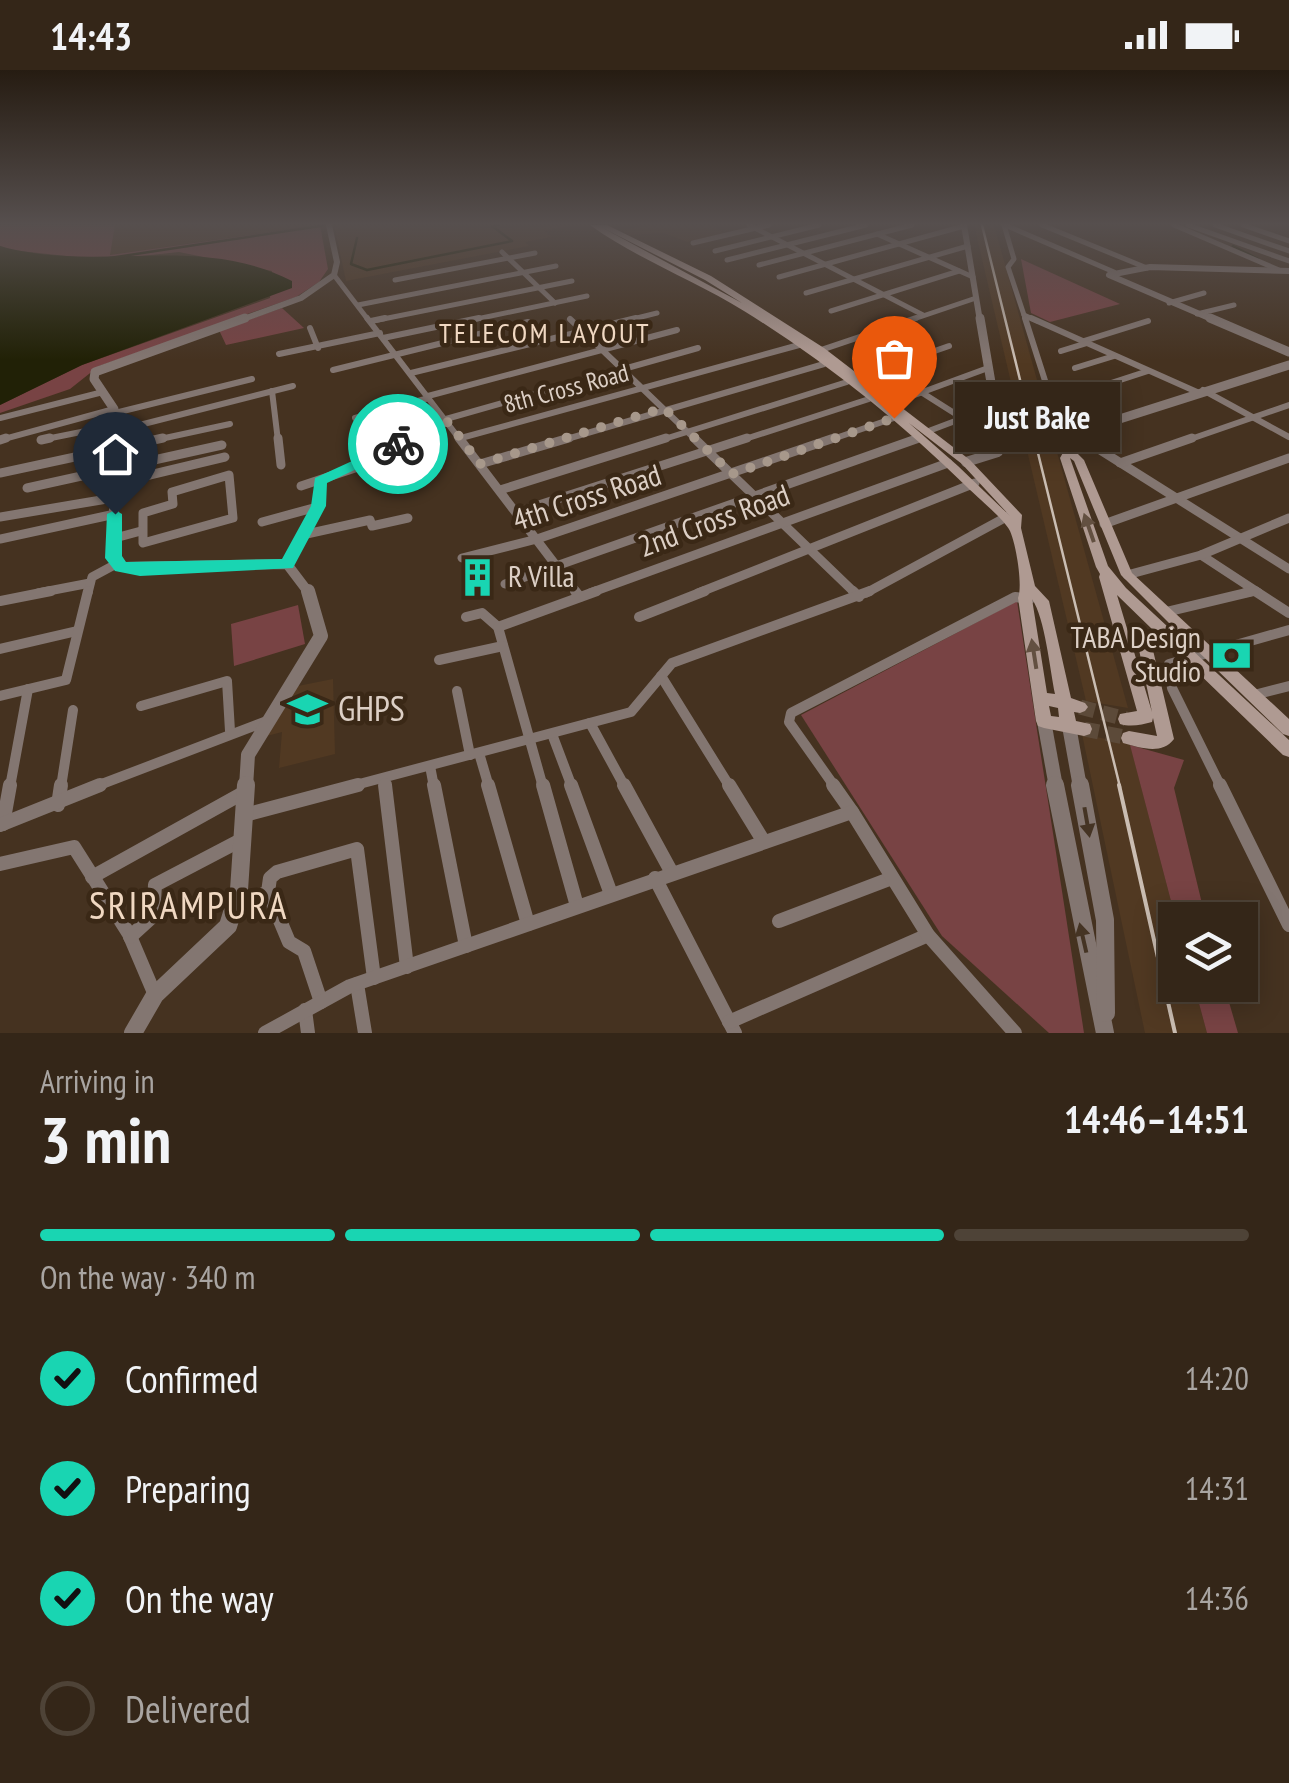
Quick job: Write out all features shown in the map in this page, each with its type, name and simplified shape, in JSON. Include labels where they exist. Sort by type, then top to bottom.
[{"type":"main road","points":[[687,271],[890,404],[948,463],[1012,519]]},
{"type":"main road","points":[[687,271],[820,350],[869,399],[966,462],[1012,519],[1027,593],[1044,721],[1077,727],[1042,601],[1027,593]]},
{"type":"main road","points":[[1071,456],[1127,575],[1289,728]]},
{"type":"main road","points":[[1071,456],[1146,717],[1126,718]]},
{"type":"main road","points":[[948,463],[966,462]]},
{"type":"main road","points":[[1102,567],[1289,750]]},
{"type":"main road","points":[[1130,738],[1159,743],[1166,740],[1145,645],[1151,637],[1183,628]]},
{"type":"main road","points":[[1040,697],[1073,705]]},
{"type":"street","points":[[116,560],[115,411],[94,379],[95,372],[300,298],[334,275],[335,270]]},
{"type":"street","points":[[406,295],[393,278],[440,270]]},
{"type":"street","points":[[358,306],[534,270]]},
{"type":"street","points":[[779,278],[808,270]]},
{"type":"street","points":[[835,270],[923,316]]},
{"type":"street","points":[[806,294],[888,270]]},
{"type":"street","points":[[831,311],[959,270],[973,277]]},
{"type":"street","points":[[966,462],[998,452],[995,406],[972,270]]},
{"type":"street","points":[[1009,270],[1068,435],[1071,456]]},
{"type":"street","points":[[1109,270],[1114,272]]},
{"type":"street","points":[[1130,270],[1109,274],[1115,280],[1289,352]]},
{"type":"street","points":[[1234,270],[1282,271]]},
{"type":"street","points":[[523,272],[554,302]]},
{"type":"street","points":[[334,275],[580,597]]},
{"type":"street","points":[[371,321],[572,281]]},
{"type":"street","points":[[1169,302],[1204,293]]},
{"type":"street","points":[[278,354],[587,296]]},
{"type":"street","points":[[820,350],[976,298]]},
{"type":"street","points":[[1196,314],[1234,305]]},
{"type":"street","points":[[411,373],[657,313]]},
{"type":"street","points":[[1024,315],[1200,391],[1289,437]]},
{"type":"street","points":[[570,319],[859,597]]},
{"type":"street","points":[[1061,351],[1148,321]]},
{"type":"street","points":[[333,370],[528,322]]},
{"type":"street","points":[[310,328],[318,348]]},
{"type":"street","points":[[355,418],[677,330]]},
{"type":"street","name":"8th Cross Road","points":[[460,438],[799,345]]},
{"type":"street","points":[[500,490],[949,346]]},
{"type":"street","points":[[301,486],[320,481],[447,420],[698,348]]},
{"type":"street","points":[[1075,368],[1114,356]]},
{"type":"street","points":[[480,464],[824,364]]},
{"type":"street","points":[[1068,435],[1289,364]]},
{"type":"street","points":[[890,404],[988,368]]},
{"type":"street","points":[[1108,384],[1148,371]]},
{"type":"street","points":[[0,440],[252,379]]},
{"type":"street","points":[[42,440],[116,428],[294,386]]},
{"type":"street","points":[[272,391],[281,465]]},
{"type":"street","points":[[0,418],[103,392]]},
{"type":"street","points":[[922,392],[962,418]]},
{"type":"street","points":[[517,512],[869,399]]},
{"type":"street","points":[[1120,463],[1289,405]]},
{"type":"street","points":[[504,584],[995,406]]},
{"type":"street","name":"4th Cross Road","points":[[462,558],[537,540],[894,418]]},
{"type":"street","points":[[0,473],[230,424]]},
{"type":"street","points":[[1068,435],[1288,568]]},
{"type":"street","points":[[27,488],[222,444]]},
{"type":"street","points":[[116,483],[225,457]]},
{"type":"street","points":[[1104,524],[1289,458]]},
{"type":"street","name":"2nd Cross Road","points":[[498,628],[948,463]]},
{"type":"street","points":[[229,476],[233,518],[143,543],[142,528],[143,513],[174,504],[172,492],[229,476]]},
{"type":"street","points":[[287,564],[319,506],[320,481]]},
{"type":"street","points":[[639,617],[975,484]]},
{"type":"street","points":[[0,517],[113,498]]},
{"type":"street","points":[[262,522],[319,506]]},
{"type":"street","points":[[0,539],[115,514]]},
{"type":"street","points":[[302,535],[370,520],[372,526],[408,518]]},
{"type":"street","points":[[1127,575],[1201,555],[1289,518]]},
{"type":"street","points":[[243,816],[631,712],[672,663],[859,597],[1012,519]]},
{"type":"street","points":[[115,535],[142,528]]},
{"type":"street","points":[[1201,555],[1289,614]]},
{"type":"street","points":[[116,560],[140,570],[287,564],[299,573],[310,593],[321,636],[248,755],[237,906],[216,941],[155,995],[132,1033]]},
{"type":"street","points":[[0,696],[66,680],[92,577],[116,560]]},
{"type":"street","points":[[0,602],[90,584]]},
{"type":"street","points":[[1166,612],[1254,590]]},
{"type":"street","points":[[1015,1033],[928,935],[852,812],[789,722],[792,713],[1027,593]]},
{"type":"street","points":[[466,617],[482,613],[498,628],[577,906]]},
{"type":"street","points":[[1289,630],[1170,662],[1172,688],[1289,924]]},
{"type":"street","points":[[0,649],[77,631]]},
{"type":"street","points":[[439,660],[503,646]]},
{"type":"street","points":[[661,676],[764,842]]},
{"type":"street","points":[[141,706],[227,681],[230,731]]},
{"type":"street","points":[[1254,694],[1289,686]]},
{"type":"street","points":[[28,689],[1,824],[58,805],[230,731],[267,722]]},
{"type":"street","points":[[458,691],[528,924]]},
{"type":"street","points":[[58,805],[73,710]]},
{"type":"street","points":[[1044,721],[1078,914],[1106,1033]]},
{"type":"street","points":[[590,723],[672,872]]},
{"type":"street","points":[[1077,727],[1104,920],[1106,1033]]},
{"type":"street","points":[[552,734],[612,894]]},
{"type":"street","points":[[430,766],[466,946]]},
{"type":"street","points":[[384,778],[407,967]]},
{"type":"street","points":[[92,877],[243,793]]},
{"type":"street","points":[[265,1033],[357,984],[852,812]]},
{"type":"street","points":[[130,936],[154,916],[155,884],[241,840]]},
{"type":"street","points":[[0,864],[74,847],[130,936],[155,995]]},
{"type":"street","points":[[321,1002],[304,951],[290,942],[268,892],[270,878],[277,872],[357,849],[374,978]]},
{"type":"street","points":[[655,878],[732,1027],[928,935]]},
{"type":"street","points":[[780,921],[892,878]]},
{"type":"street","points":[[237,906],[268,892]]},
{"type":"street","points":[[357,984],[366,1033]]},
{"type":"street","points":[[305,1010],[308,1033]]},
{"type":"shaded area","points":[[0,270],[264,270],[292,281],[292,288],[82,365],[0,405]]},
{"type":"shaded area","points":[[267,270],[327,270],[319,282],[296,297],[99,366],[70,389],[0,413],[0,405],[82,365],[270,298],[272,271]]},
{"type":"shaded area","points":[[344,270],[404,270],[346,281]]},
{"type":"shaded area","points":[[985,270],[1006,270],[1128,708],[1086,701]]},
{"type":"shaded area","points":[[1023,270],[1045,270],[1120,304],[1050,322],[1031,313]]},
{"type":"shaded area","points":[[282,308],[304,328],[226,345],[219,330]]},
{"type":"shaded area","points":[[1017,601],[1084,1033],[1049,1033],[942,936],[801,715]]},
{"type":"shaded area","points":[[298,605],[305,644],[234,666],[231,624]]},
{"type":"shaded area","name":"GHPS","points":[[333,679],[335,754],[279,768],[282,732],[263,737],[298,686]]},
{"type":"shaded area","points":[[1082,734],[1130,744],[1171,902],[1158,902],[1158,1002],[1199,1002],[1207,1033],[1145,1033]]},
{"type":"shaded area","points":[[1130,745],[1184,760],[1174,788],[1202,902],[1171,902]]},
{"type":"shaded area","points":[[1199,1002],[1229,1002],[1238,1033],[1207,1033]]},
{"type":"tunnel","points":[[1080,707],[1126,719]]},
{"type":"tunnel","points":[[1084,729],[1129,738]]},
{"type":"railway","points":[[993,270],[1120,787]]},
{"type":"railway","points":[[1119,785],[1175,1033]]},
{"type":"way so far","points":[[398,444],[448,422],[480,464],[664,408],[732,474],[894,418]]},
{"type":"place","name":"Just Bake","points":[[894,418]]},
{"type":"place","name":"R Villa","points":[[478,577]]},
{"type":"place","name":"TABA Design Studio","points":[[1231,655]]},
{"type":"place","name":"GHPS","points":[[308,709]]},
{"type":"district","name":"TELECOM LAYOUT","points":[[545,333]]},
{"type":"district","name":"SRIRAMPURA","points":[[189,906]]},
{"type":"route","points":[[115,514],[114,558],[121,566],[140,570],[287,564],[319,506],[320,481],[358,467],[398,444]]}]
